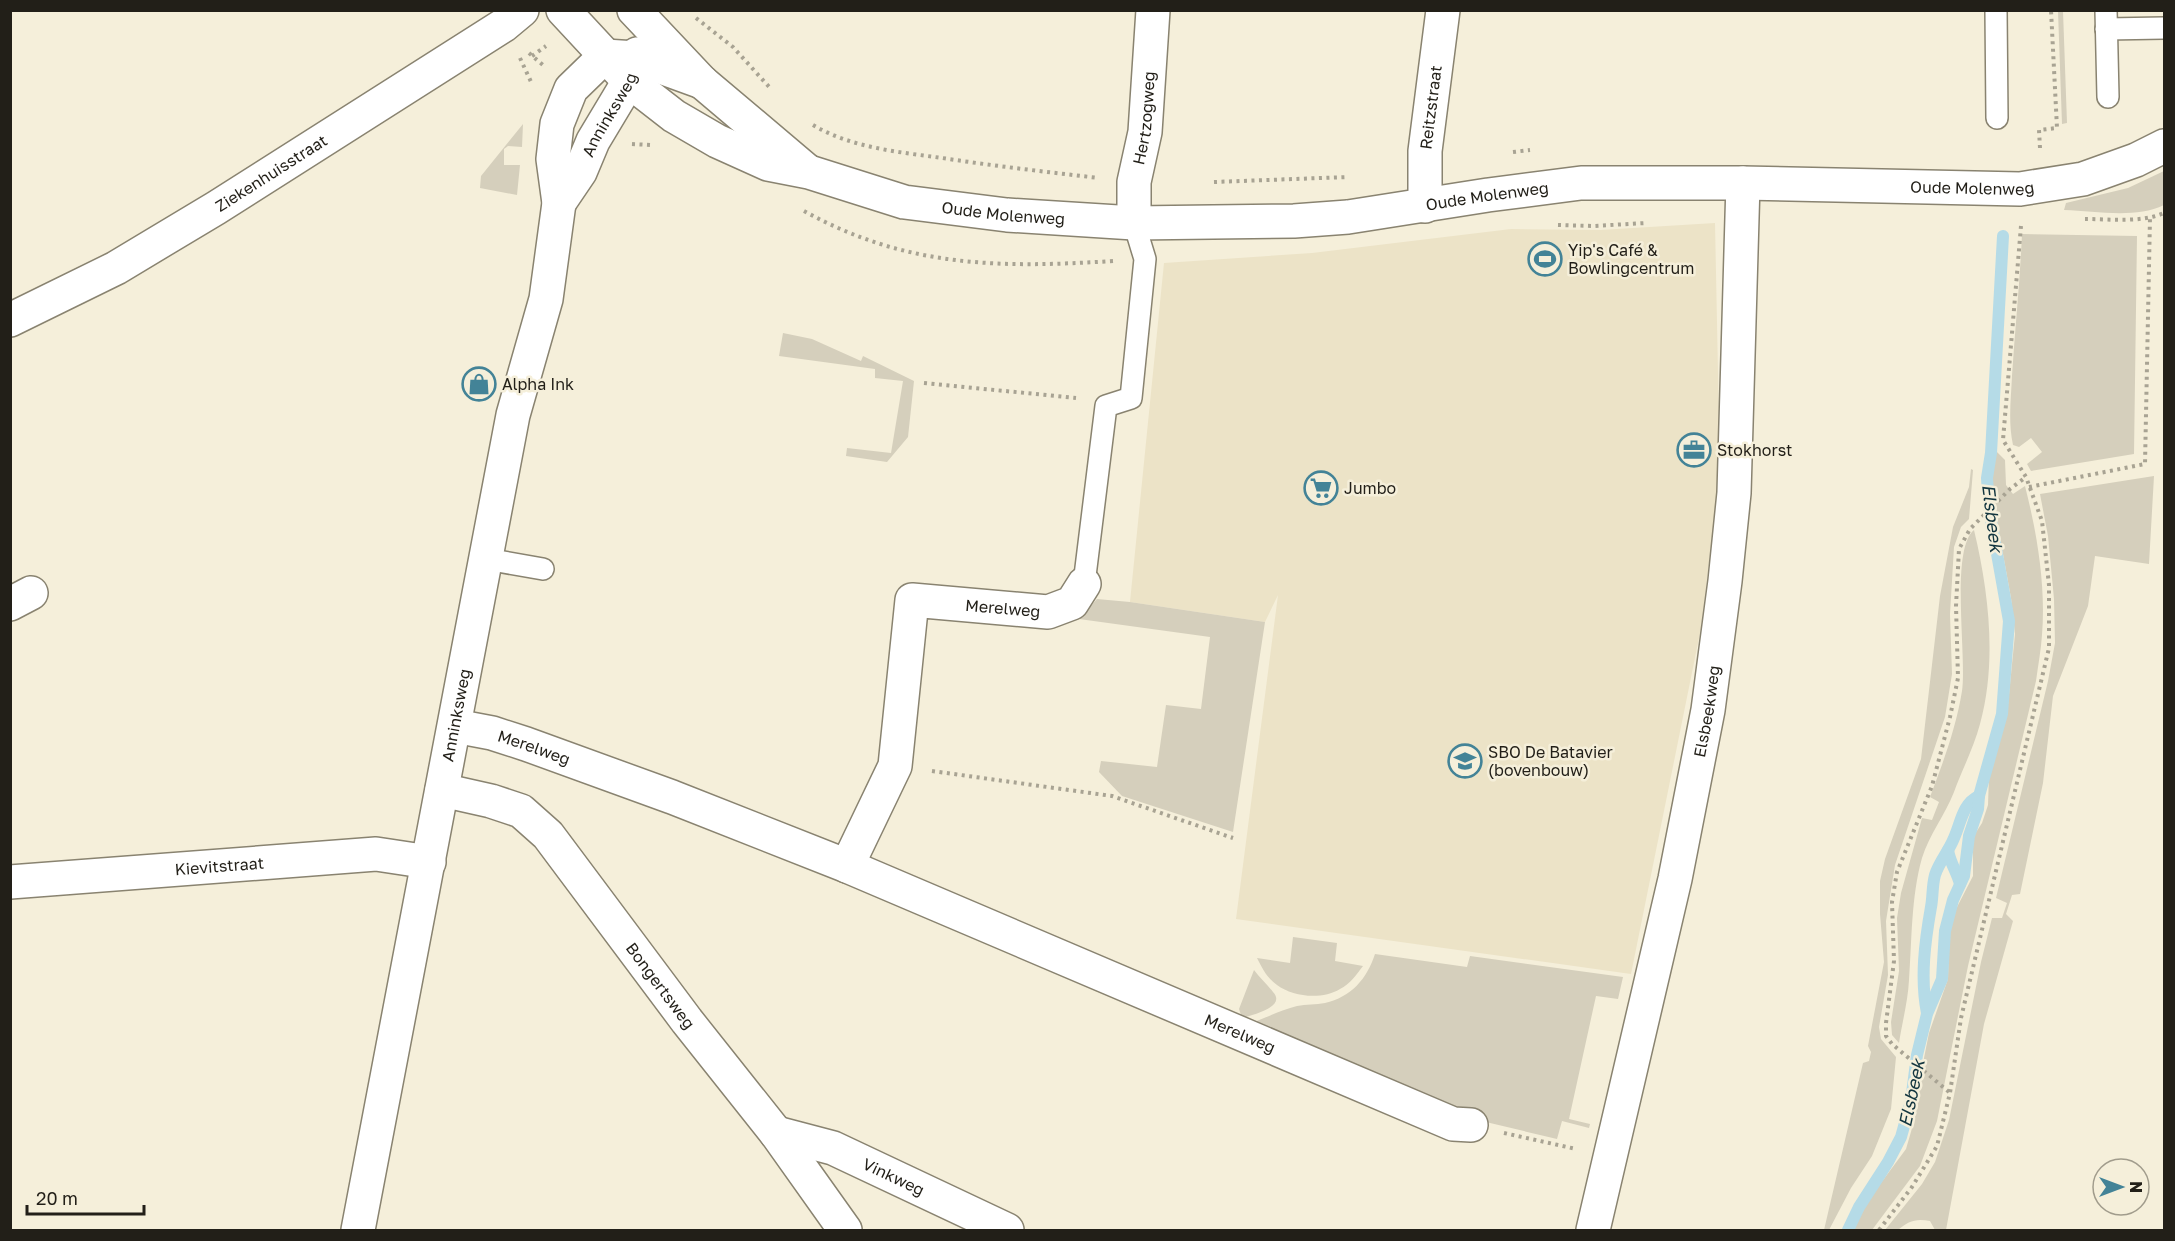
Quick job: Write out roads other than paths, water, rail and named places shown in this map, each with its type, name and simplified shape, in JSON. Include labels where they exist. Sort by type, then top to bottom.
[{"type":"street","name":"Ziekenhuisstraat","points":[[10,320],[116,268],[216,208],[504,25],[522,10]]},
{"type":"street","name":"Oude Molenweg","points":[[563,10],[624,65],[674,116],[717,141],[768,164],[809,172],[904,202],[1007,215],[1134,223],[1294,221],[1348,217],[1581,183],[1743,183],[2022,188],[2083,179],[2136,160],[2164,146]]},
{"type":"street","name":"Hertzogweg","points":[[1134,223],[1134,182],[1145,132],[1153,10]]},
{"type":"street","name":"Reitzstraat","points":[[1425,206],[1425,151],[1443,10]]},
{"type":"street","name":"Oude Molenweg","points":[[641,16],[702,82],[809,172]]},
{"type":"street","name":"Anninksweg","points":[[559,203],[580,172],[593,141],[607,118],[641,16]]},
{"type":"street","name":"Oude Molenweg","points":[[624,65],[702,82]]},
{"type":"street","name":"Anninksweg","points":[[358,1230],[513,415],[546,299],[559,203],[553,159],[557,124],[571,89],[624,65]]},
{"type":"street","name":"Elsbeekweg","points":[[1593,1230],[1675,879],[1708,710],[1734,493],[1743,183]]},
{"type":"street","name":"Merelweg","points":[[848,866],[895,766],[912,600],[1048,612],[1072,603],[1084,584]]},
{"type":"street","name":"Merelweg","points":[[454,726],[492,733],[526,744],[672,797],[848,866],[1453,1124],[1472,1125]]},
{"type":"street","name":"Bongertsweg","points":[[442,790],[491,801],[520,811],[548,835],[687,1021],[776,1133],[845,1230]]},
{"type":"street","name":"Kievitstraat","points":[[10,882],[376,854],[429,862]]},
{"type":"street","name":"Vinkweg","points":[[776,1133],[832,1148],[1007,1230]]},
{"type":"lane","points":[[1996,10],[1997,118]]},
{"type":"lane","points":[[2108,97],[2106,20],[2164,28]]},
{"type":"lane","name":"Merelweg","points":[[1084,584],[1106,406],[1131,398],[1144,259],[1134,223]]},
{"type":"lane","points":[[486,559],[543,569]]},
{"type":"waterway","name":"Elsbeek","points":[[1848,1230],[1859,1207],[1901,1137],[1911,1101],[1917,1055],[1927,1014],[1942,979],[1945,931],[1953,900],[1964,876],[1969,836],[2002,714],[2009,621],[1989,509],[1987,478],[1991,453],[2003,236]]},
{"type":"waterway","name":"Elsbeek","points":[[1927,1013],[1924,960],[1933,883],[1965,809],[1973,799],[1979,796]]},
{"type":"waterway","points":[[1948,850],[1960,884]]},
{"type":"place","name":"Yip's Café & Bowlingcentrum","points":[[1545,259]]},
{"type":"place","name":"Alpha Ink","points":[[479,384]]},
{"type":"place","name":"Stokhorst","points":[[1694,450]]},
{"type":"place","name":"Jumbo","points":[[1321,488]]},
{"type":"place","name":"SBO De Batavier (bovenbouw)","points":[[1465,761]]}]
